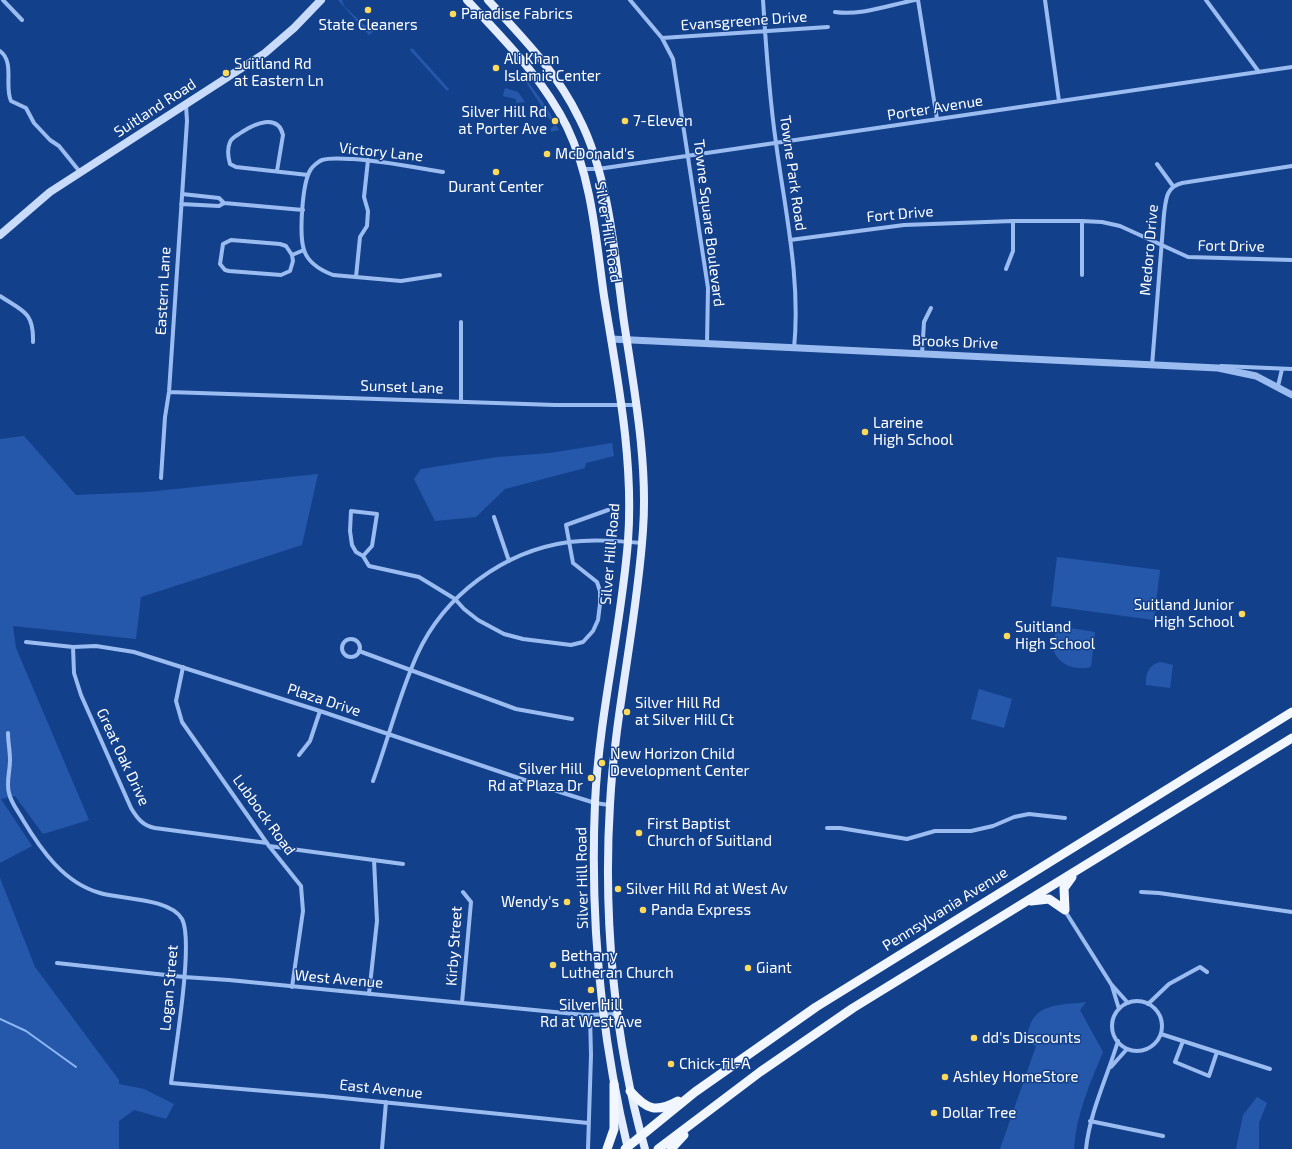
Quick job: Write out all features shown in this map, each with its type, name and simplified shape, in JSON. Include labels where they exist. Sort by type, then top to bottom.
[{"type":"highway","name":"Pennsylvania Avenue","points":[[627,1148],[695,1092],[778,1032],[853,982],[1292,712]]},
{"type":"highway","points":[[658,1149],[778,1059],[840,1017],[1292,738]]},
{"type":"highway","points":[[1065,910],[1063,895],[1064,888],[1081,868]]},
{"type":"highway","points":[[1026,902],[1046,899],[1065,910]]},
{"type":"highway","points":[[608,1149],[614,1129],[614,1084]]},
{"type":"highway","points":[[630,1091],[645,1105],[657,1109],[664,1108],[695,1092]]},
{"type":"highway","points":[[671,1149],[715,1105]]},
{"type":"main road","name":"Suitland Road","points":[[0,235],[36,202],[265,53],[294,28],[321,0]]},
{"type":"main road","name":"Silver Hill Road","points":[[467,0],[525,63],[544,88],[568,129],[582,169],[589,195],[611,339],[628,482],[628,541],[606,699],[595,803],[596,911],[604,1016],[614,1084],[627,1148]]},
{"type":"main road","name":"Silver Hill Road","points":[[488,0],[524,38],[555,76],[580,119],[598,169],[612,236],[627,339],[644,481],[642,543],[618,718],[610,805],[610,906],[618,1014],[630,1091],[645,1149]]},
{"type":"street","points":[[3,0],[22,20]]},
{"type":"street","name":"Towne Square Boulevard","points":[[630,0],[662,38],[673,59],[708,288],[707,345]]},
{"type":"street","name":"Towne Park Road","points":[[763,0],[770,100],[797,298],[794,349]]},
{"type":"street","points":[[835,12],[845,14],[916,0],[937,119]]},
{"type":"street","points":[[1044,0],[1059,101]]},
{"type":"street","points":[[1206,0],[1259,72]]},
{"type":"street","name":"Evansgreene Drive","points":[[662,38],[765,32],[828,26]]},
{"type":"street","points":[[0,51],[6,58],[8,92],[11,101],[26,108],[34,123],[50,140],[59,146],[80,172]]},
{"type":"street","name":"Porter Avenue","points":[[582,169],[598,169],[688,155],[776,144],[1292,67]]},
{"type":"street","name":"Eastern Lane","points":[[161,478],[169,392],[187,121],[186,104]]},
{"type":"street","points":[[277,172],[284,135],[282,129],[278,125],[267,121],[256,123],[233,138],[230,142],[228,156],[230,164],[236,167],[277,172],[308,175],[303,210],[302,233],[304,250],[310,262],[324,272],[356,278],[401,281],[440,275]]},
{"type":"street","name":"Victory Lane","points":[[308,175],[311,169],[322,160],[338,158],[368,160],[443,172]]},
{"type":"street","points":[[356,278],[360,237],[367,226],[368,211],[364,197],[368,160]]},
{"type":"street","points":[[1157,164],[1173,186]]},
{"type":"street","name":"Medoro Drive","points":[[1152,366],[1166,196],[1173,186],[1189,182],[1292,166]]},
{"type":"street","points":[[182,194],[219,198],[224,203]]},
{"type":"street","points":[[181,204],[219,206],[224,203],[303,210]]},
{"type":"street","points":[[1006,269],[1013,251],[1013,221]]},
{"type":"street","name":"Fort Drive","points":[[790,240],[904,225],[1013,221],[1082,221],[1102,222],[1120,226],[1183,256],[1196,258],[1292,260]]},
{"type":"street","points":[[1082,221],[1082,275]]},
{"type":"street","points":[[231,240],[280,244],[286,246],[292,255],[293,261],[290,271],[282,275],[229,272],[222,268],[220,259],[223,244],[231,240]]},
{"type":"street","points":[[292,255],[304,250]]},
{"type":"street","points":[[0,296],[30,317],[34,326],[33,342]]},
{"type":"street","points":[[922,354],[924,322],[930,308]]},
{"type":"street","points":[[461,322],[461,401]]},
{"type":"street","name":"Brooks Drive","points":[[611,339],[707,345],[1152,366],[1203,367],[1248,373],[1278,386],[1292,395]]},
{"type":"street","points":[[1203,367],[1240,366],[1292,369]]},
{"type":"street","points":[[1278,386],[1282,369]]},
{"type":"street","name":"Sunset Lane","points":[[169,392],[555,405],[635,405]]},
{"type":"street","points":[[363,556],[372,546],[376,514],[351,511],[351,540],[356,552],[363,556],[369,566],[419,577],[455,599],[464,609],[478,620],[504,634],[568,645],[583,642],[596,626],[600,591],[594,579],[575,566],[572,559],[566,525],[608,510]]},
{"type":"street","points":[[494,517],[509,561]]},
{"type":"street","points":[[373,781],[410,672],[430,632],[455,599],[488,573],[509,561],[539,550],[570,542],[628,541],[642,543]]},
{"type":"street","points":[[353,639],[359,643],[360,652],[356,656],[348,657],[344,654],[342,646],[346,640],[353,639]]},
{"type":"street","name":"Plaza Drive","points":[[26,642],[73,647],[96,646],[134,652],[320,711],[595,803],[610,805]]},
{"type":"street","name":"Great Oak Drive","points":[[73,647],[74,673],[81,695],[131,808],[146,826],[404,864]]},
{"type":"street","points":[[360,652],[410,672],[516,709],[572,719]]},
{"type":"street","name":"Lubbock Road","points":[[183,667],[176,698],[179,718],[190,736],[268,844],[296,878],[300,886],[303,896],[303,911],[292,987]]},
{"type":"street","points":[[299,755],[310,741],[320,711]]},
{"type":"street","name":"Logan Street","points":[[8,733],[10,760],[8,792],[11,800],[42,848],[59,868],[84,887],[99,893],[158,904],[180,916],[186,934],[184,977],[171,1083]]},
{"type":"street","points":[[827,828],[840,828],[907,839],[935,832],[971,831],[993,826],[1018,816],[1029,814],[1065,818]]},
{"type":"street","points":[[369,994],[376,921],[374,860]]},
{"type":"street","name":"Kirby Street","points":[[462,1003],[471,902],[463,892]]},
{"type":"street","points":[[1141,892],[1169,894],[1292,912]]},
{"type":"street","points":[[1065,910],[1111,984],[1128,1003]]},
{"type":"street","name":"West Avenue","points":[[57,963],[184,977],[590,1016],[618,1014]]},
{"type":"street","points":[[1148,1004],[1169,984],[1200,967],[1207,972]]},
{"type":"street","points":[[1111,984],[1119,1009]]},
{"type":"street","points":[[1139,1002],[1148,1004],[1154,1008],[1160,1017],[1162,1025],[1161,1034],[1157,1041],[1148,1048],[1137,1051],[1127,1049],[1118,1041],[1113,1031],[1113,1023],[1119,1009],[1128,1003],[1139,1002]]},
{"type":"street","points":[[588,1149],[591,1055],[590,1016]]},
{"type":"street","points":[[1161,1034],[1270,1069]]},
{"type":"street","points":[[1086,1149],[1090,1121],[1100,1090],[1110,1068],[1118,1041]]},
{"type":"street","points":[[1183,1041],[1175,1062],[1209,1076],[1217,1052]]},
{"type":"street","points":[[1110,1068],[1127,1049]]},
{"type":"street","name":"East Avenue","points":[[171,1083],[225,1086],[588,1123]]},
{"type":"street","points":[[382,1149],[386,1102]]},
{"type":"street","points":[[1090,1121],[1163,1136]]},
{"type":"shaded area","points":[[338,0],[342,0],[344,6],[363,24],[370,27],[376,22],[380,26],[369,35]]},
{"type":"shaded area","points":[[412,48],[449,89],[447,91],[410,50]]},
{"type":"shaded area","points":[[521,72],[547,108],[559,130],[551,132],[551,128],[554,126],[524,79],[519,80]]},
{"type":"shaded area","points":[[505,88],[518,92],[525,102],[516,103],[516,99],[503,96]]},
{"type":"shaded area","points":[[24,436],[76,495],[147,492],[318,474],[302,545],[141,597],[136,639],[13,626],[16,648],[89,820],[43,834],[15,796],[1,799],[32,846],[0,863],[0,439]]},
{"type":"shaded area","points":[[612,443],[614,456],[586,463],[585,468],[505,489],[476,517],[435,521],[414,479],[421,469],[498,457],[550,453]]},
{"type":"shaded area","points":[[1057,557],[1160,570],[1154,620],[1051,606]]},
{"type":"shaded area","points":[[1058,626],[1095,632],[1091,667],[1073,667],[1063,663],[1059,659],[1053,648]]},
{"type":"shaded area","points":[[1160,662],[1173,665],[1170,688],[1146,685],[1148,670],[1156,663]]},
{"type":"shaded area","points":[[979,689],[1012,699],[1004,728],[971,719]]},
{"type":"shaded area","points":[[0,878],[35,967],[119,1080],[119,1084],[144,1089],[174,1104],[166,1119],[134,1110],[119,1121],[119,1149],[0,1149]]},
{"type":"shaded area","points":[[1086,1002],[1080,1010],[1103,1052],[1081,1112],[1075,1136],[1074,1149],[1000,1149],[1036,1046],[1025,1040],[1030,1024],[1038,1014],[1050,1007]]},
{"type":"shaded area","points":[[1257,1097],[1267,1103],[1259,1123],[1259,1149],[1236,1149],[1243,1115]]},
{"type":"waterway","points":[[0,1019],[26,1031],[76,1067]]},
{"type":"place","name":"State Cleaners","points":[[368,10]]},
{"type":"place","name":"Paradise Fabrics","points":[[453,14]]},
{"type":"place","name":"Ali Khan Islamic Center","points":[[496,68]]},
{"type":"place","name":"Suitland Rd at Eastern Ln","points":[[226,73]]},
{"type":"place","name":"Silver Hill Rd at Porter Ave","points":[[555,121]]},
{"type":"place","name":"7-Eleven","points":[[625,121]]},
{"type":"place","name":"McDonald's","points":[[547,154]]},
{"type":"place","name":"Durant Center","points":[[496,172]]},
{"type":"place","name":"Lareine High School","points":[[865,432]]},
{"type":"place","name":"Suitland Junior High School","points":[[1242,614]]},
{"type":"place","name":"Suitland High School","points":[[1007,636]]},
{"type":"place","name":"Silver Hill Rd at Silver Hill Ct","points":[[627,712]]},
{"type":"place","name":"New Horizon Child Development Center","points":[[602,763]]},
{"type":"place","name":"Silver Hill Rd at Plaza Dr","points":[[591,778]]},
{"type":"place","name":"First Baptist Church of Suitland","points":[[639,833]]},
{"type":"place","name":"Silver Hill Rd at West Av","points":[[618,889]]},
{"type":"place","name":"Wendy's","points":[[567,902]]},
{"type":"place","name":"Panda Express","points":[[643,910]]},
{"type":"place","name":"Bethany Lutheran Church","points":[[553,965]]},
{"type":"place","name":"Giant","points":[[748,968]]},
{"type":"place","name":"Silver Hill Rd at West Ave","points":[[591,990]]},
{"type":"place","name":"dd's Discounts","points":[[974,1038]]},
{"type":"place","name":"Chick-fil-A","points":[[671,1064]]},
{"type":"place","name":"Ashley HomeStore","points":[[945,1077]]},
{"type":"place","name":"Dollar Tree","points":[[934,1113]]}]
